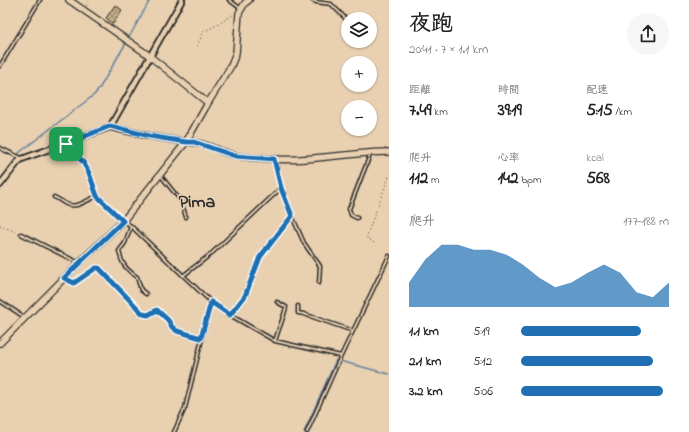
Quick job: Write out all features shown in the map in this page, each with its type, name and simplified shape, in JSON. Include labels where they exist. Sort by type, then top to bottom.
[{"type":"street","points":[[69,0],[128,40],[208,103]]},
{"type":"street","points":[[110,126],[182,0]]},
{"type":"street","points":[[0,342],[123,221],[186,142],[231,66],[236,54],[240,11],[249,0]]},
{"type":"street","points":[[0,185],[22,159],[66,144],[110,126],[149,136],[194,142],[235,156],[274,159],[311,158],[371,152],[389,152]]},
{"type":"lane","points":[[0,66],[40,0]]},
{"type":"lane","points":[[229,0],[240,11]]},
{"type":"lane","points":[[312,0],[332,4],[341,14]]},
{"type":"lane","points":[[66,144],[83,162],[89,173],[97,196],[184,275],[211,302],[230,315],[275,341],[340,357]]},
{"type":"lane","points":[[0,148],[22,159]]},
{"type":"lane","points":[[357,218],[351,215],[349,209],[371,152]]},
{"type":"lane","points":[[274,159],[281,188],[292,216],[304,243],[320,266],[320,283]]},
{"type":"lane","points":[[160,175],[181,201],[186,217]]},
{"type":"lane","points":[[184,275],[210,254],[281,188]]},
{"type":"lane","points":[[54,197],[60,199],[65,204],[78,206],[97,196]]},
{"type":"lane","points":[[230,315],[245,296],[260,257],[292,216]]},
{"type":"lane","points":[[131,226],[125,243],[119,251],[120,256],[126,269],[137,277],[141,290],[146,294]]},
{"type":"lane","points":[[21,234],[79,263]]},
{"type":"lane","points":[[307,432],[340,357],[389,256]]},
{"type":"lane","points":[[0,301],[26,317]]},
{"type":"lane","points":[[174,432],[184,408],[211,302]]},
{"type":"lane","points":[[275,341],[286,307],[277,302]]},
{"type":"lane","points":[[298,306],[298,313],[353,331]]},
{"type":"path","points":[[83,9],[90,0]]},
{"type":"path","points":[[197,46],[204,31],[214,27],[231,15],[240,11]]},
{"type":"path","points":[[378,245],[367,238],[389,176]]},
{"type":"path","points":[[0,225],[21,234]]},
{"type":"path","points":[[64,278],[74,283],[96,268],[99,268],[143,314],[148,315],[157,310],[177,331],[201,338]]},
{"type":"building","points":[[115,5],[122,10],[113,24],[106,18]]},
{"type":"waterway","points":[[128,39],[150,0]]},
{"type":"waterway","points":[[0,181],[20,152],[94,95],[126,43]]},
{"type":"waterway","points":[[304,432],[336,360],[389,374]]},
{"type":"district","name":"Pima","points":[[197,203]]},
{"type":"route","points":[[110,126],[149,136],[194,142],[235,156],[274,159],[281,188],[292,216],[260,257],[245,296],[230,315],[211,302],[201,338],[177,331],[157,310],[148,315],[143,314],[99,268],[96,268],[74,283],[64,278],[123,221],[97,196],[89,173],[83,162],[66,144],[110,126]]}]
